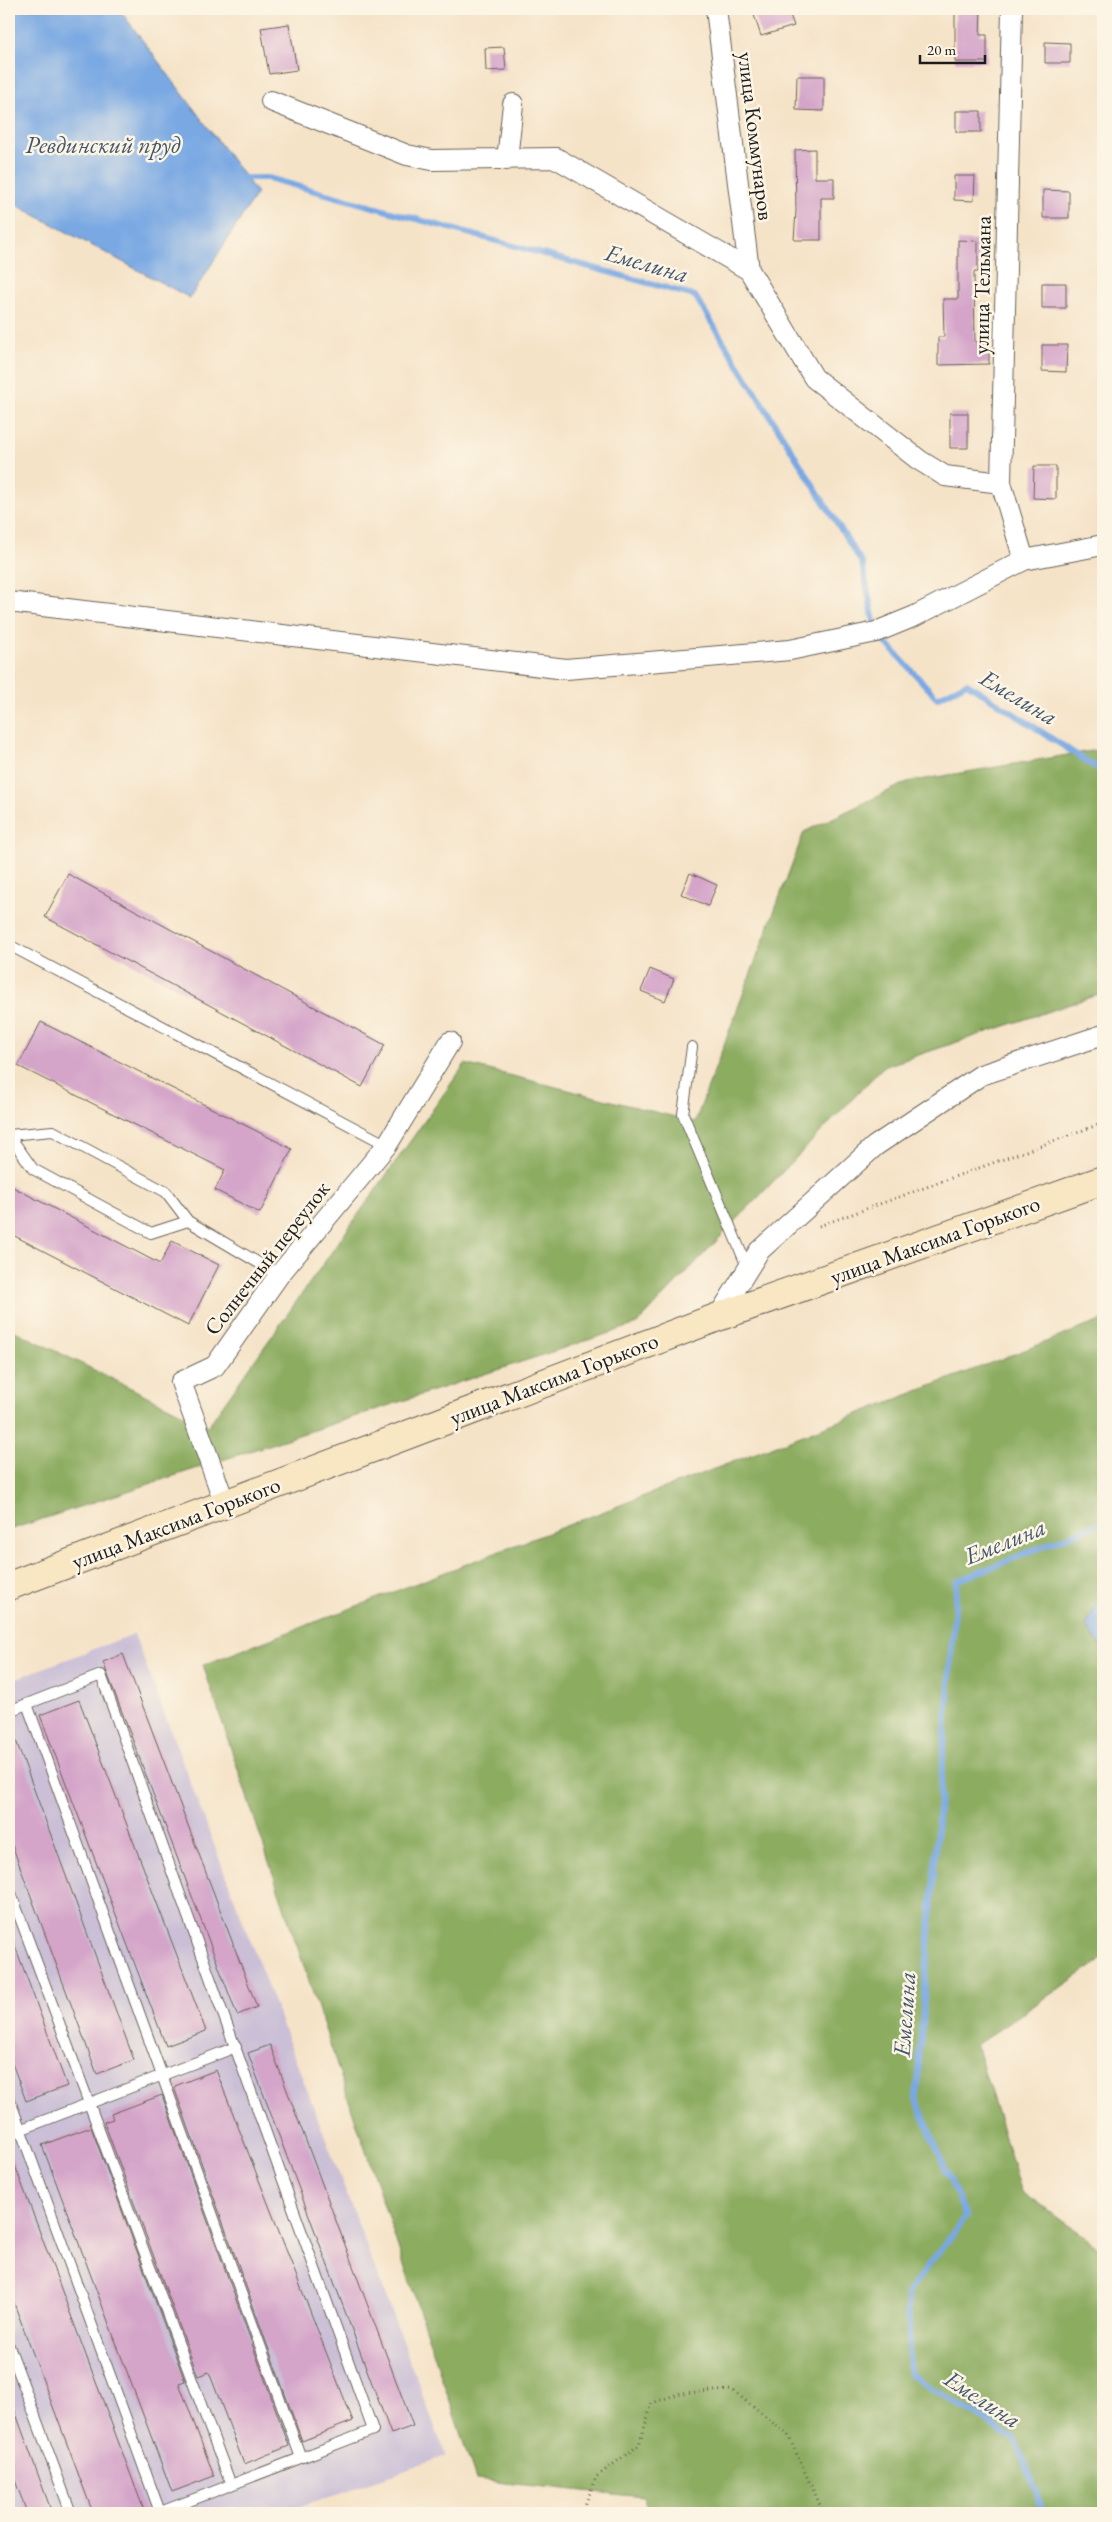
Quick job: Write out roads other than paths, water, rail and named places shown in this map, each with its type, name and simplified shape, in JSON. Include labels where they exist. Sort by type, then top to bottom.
[{"type":"main road","name":"улица Максима Горького","points":[[9,1586],[718,1317],[1103,1180]]},
{"type":"street","name":"улица Коммунаров","points":[[716,9],[749,270]]},
{"type":"street","name":"улица Тельмана","points":[[1012,9],[1002,483],[1024,560]]},
{"type":"street","points":[[271,101],[407,155],[432,160],[556,158],[749,270],[814,378],[920,460],[945,476],[1002,483]]},
{"type":"street","points":[[507,160],[513,104]]},
{"type":"street","points":[[9,602],[566,669],[790,650],[876,632],[915,616],[1024,560],[1103,545]]},
{"type":"street","points":[[718,1317],[759,1251],[875,1146],[981,1075],[1103,1035]]},
{"type":"street","name":"Солнечный переулок","points":[[225,1504],[181,1382],[215,1366],[279,1276],[388,1145],[450,1042]]},
{"type":"lane","points":[[9,945],[388,1145]]},
{"type":"lane","points":[[692,1047],[684,1114],[748,1269]]},
{"type":"lane","points":[[9,1135],[53,1131],[166,1192],[188,1221],[279,1276]]},
{"type":"lane","points":[[9,1135],[33,1169],[152,1233],[188,1221]]},
{"type":"lane","points":[[9,1711],[101,1674],[373,2430],[159,2513],[9,2098]]},
{"type":"lane","points":[[27,1704],[301,2458]]},
{"type":"lane","points":[[9,1888],[232,2485]]},
{"type":"lane","points":[[9,2134],[236,2047]]},
{"type":"lane","points":[[9,2346],[71,2513]]},
{"type":"water","name":"Ревдинский пруд","points":[[9,9],[119,9],[257,193],[190,298],[9,201]]},
{"type":"water","points":[[1103,1592],[1103,1649],[1086,1626]]},
{"type":"waterway","name":"Емелина","points":[[239,178],[268,178],[695,296],[862,563],[876,632],[937,698],[967,683],[1103,772]]},
{"type":"waterway","name":"Емелина","points":[[1044,2513],[1015,2439],[910,2375],[908,2292],[966,2217],[916,2099],[957,1581],[1103,1522]]}]
